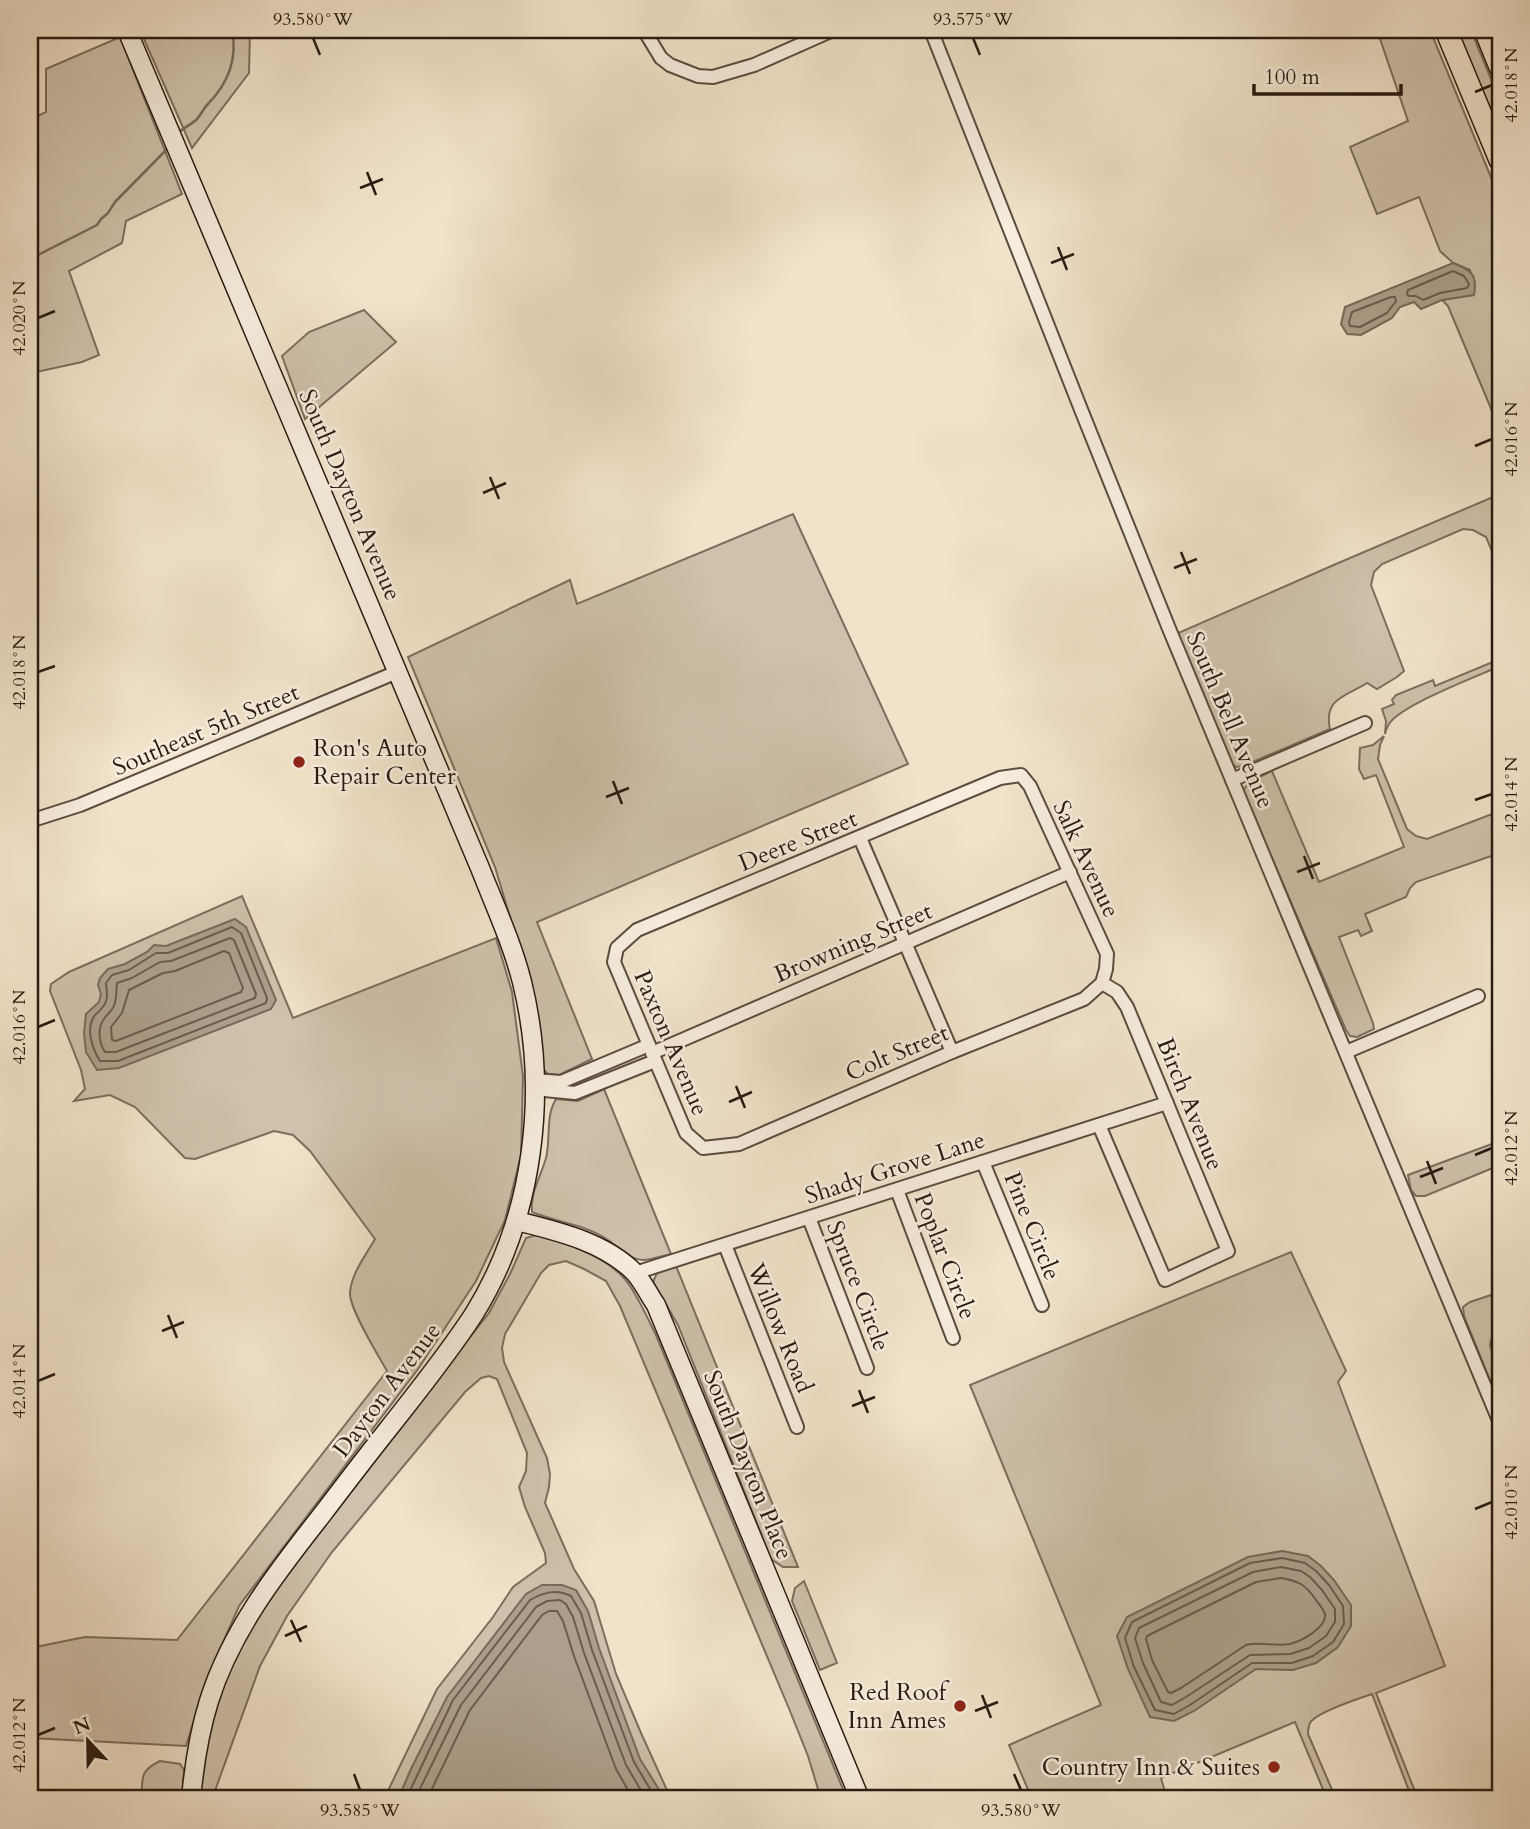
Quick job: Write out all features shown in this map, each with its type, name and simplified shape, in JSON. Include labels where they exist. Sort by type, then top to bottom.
[{"type":"highway","points":[[1446,30],[1500,160]]},
{"type":"highway","points":[[1485,30],[1500,66]]},
{"type":"main road","name":"South Dayton Avenue","points":[[127,30],[480,868],[522,982]]},
{"type":"main road","name":"Dayton Avenue","points":[[191,1799],[195,1760],[209,1701],[225,1661],[250,1613],[278,1570],[442,1362],[475,1312],[504,1256],[517,1221],[526,1184],[532,1140],[534,1085],[530,1026],[522,982]]},
{"type":"main road","name":"South Dayton Place","points":[[517,1221],[574,1237],[610,1254],[635,1273],[656,1305],[860,1799]]},
{"type":"street","points":[[644,30],[661,58],[670,65],[698,76],[713,77],[754,65],[833,30]]},
{"type":"street","name":"South Bell Avenue","points":[[931,30],[1082,412],[1232,780],[1500,1423]]},
{"type":"street","name":"Southeast 5th Street","points":[[30,821],[80,806],[397,672]]},
{"type":"street","points":[[1232,780],[1365,723]]},
{"type":"street","name":"Salk Avenue","points":[[1000,778],[1021,775],[1030,786],[1107,954],[1102,983]]},
{"type":"street","name":"Deere Street","points":[[617,948],[637,930],[1000,778]]},
{"type":"street","points":[[860,838],[952,1052]]},
{"type":"street","name":"Browning Street","points":[[534,1085],[561,1082],[652,1053],[1070,872]]},
{"type":"street","name":"Paxton Avenue","points":[[617,948],[614,962],[686,1133],[703,1148]]},
{"type":"street","name":"Colt Street","points":[[703,1148],[740,1144],[952,1052],[1084,999],[1102,983]]},
{"type":"street","name":"Birch Avenue","points":[[1099,1125],[1165,1280],[1228,1251],[1128,1007],[1117,992],[1102,983]]},
{"type":"street","points":[[1346,1052],[1478,996]]},
{"type":"street","name":"Shady Grove Lane","points":[[635,1273],[1167,1103]]},
{"type":"street","name":"Pine Circle","points":[[983,1162],[1042,1305]]},
{"type":"street","name":"Poplar Circle","points":[[897,1190],[953,1338]]},
{"type":"street","name":"Spruce Circle","points":[[810,1218],[867,1368]]},
{"type":"street","name":"Willow Road","points":[[725,1245],[797,1427]]},
{"type":"street","points":[[1489,1799],[1500,1794]]},
{"type":"shaded area","points":[[140,30],[250,30],[249,73],[192,148]]},
{"type":"shaded area","points":[[1377,30],[1430,30],[1500,199],[1500,430],[1448,306],[1442,300],[1474,294],[1470,270],[1453,263],[1440,251],[1419,197],[1377,214],[1350,147],[1408,121]]},
{"type":"shaded area","points":[[1453,30],[1471,30],[1500,101],[1500,145]]},
{"type":"shaded area","points":[[120,37],[182,194],[126,221],[122,243],[69,271],[99,355],[82,362],[32,373],[30,120],[46,112],[46,69]]},
{"type":"shaded area","points":[[364,310],[396,342],[305,419],[282,356],[309,332]]},
{"type":"shaded area","points":[[1500,494],[1500,570],[1486,537],[1473,530],[1463,529],[1382,564],[1374,572],[1371,585],[1404,671],[1377,689],[1367,683],[1338,699],[1330,711],[1330,729],[1243,766],[1236,767],[1230,762],[1176,634]]},
{"type":"shaded area","points":[[793,514],[908,764],[537,922],[592,1059],[559,1075],[548,1074],[541,1067],[541,1039],[531,987],[495,867],[408,657],[570,580],[577,604]]},
{"type":"shaded area","points":[[1500,659],[1500,666],[1408,708],[1396,716],[1385,734],[1386,721],[1382,709],[1394,704],[1392,700],[1396,695],[1433,680],[1435,686]]},
{"type":"shaded area","points":[[1384,736],[1378,759],[1407,829],[1416,836],[1427,839],[1500,811],[1500,853],[1416,882],[1406,897],[1365,914],[1372,931],[1361,936],[1358,930],[1339,937],[1373,1023],[1374,1029],[1357,1037],[1350,1036],[1346,1030],[1243,791],[1249,782],[1272,771],[1319,882],[1404,847],[1376,775],[1364,779],[1359,769],[1360,748],[1373,745]]},
{"type":"shaded area","points":[[242,896],[293,1018],[496,938],[512,992],[523,1076],[521,1155],[505,1220],[476,1281],[418,1369],[239,1606],[206,1681],[186,1746],[30,1738],[30,1648],[85,1637],[177,1640],[387,1371],[359,1320],[350,1293],[356,1272],[375,1239],[310,1151],[293,1135],[274,1131],[195,1159],[185,1158],[135,1107],[110,1095],[74,1101],[85,1089],[81,1070],[50,991],[51,984],[69,972]]},
{"type":"shaded area","points":[[604,1089],[671,1254],[638,1259],[597,1233],[532,1212],[534,1191],[546,1158],[550,1113],[556,1099],[578,1101]]},
{"type":"shaded area","points":[[1500,1141],[1500,1165],[1425,1196],[1416,1196],[1411,1190],[1408,1175]]},
{"type":"shaded area","points":[[536,1235],[575,1247],[601,1260],[622,1276],[637,1298],[656,1335],[847,1799],[821,1799],[790,1711],[620,1306],[606,1281],[566,1261],[549,1265],[541,1273],[505,1334],[502,1348],[504,1362],[547,1458],[550,1474],[545,1503],[574,1569],[594,1601],[616,1674],[671,1799],[384,1799],[437,1689],[513,1587],[546,1563],[545,1553],[519,1487],[526,1471],[527,1453],[497,1379],[489,1376],[481,1378],[465,1392],[332,1552],[287,1616],[260,1666],[212,1799],[196,1799],[205,1748],[220,1694],[233,1659],[258,1612],[352,1486],[489,1313],[526,1238]]},
{"type":"shaded area","points":[[1291,1252],[1346,1371],[1338,1382],[1445,1666],[1376,1693],[1418,1799],[1405,1799],[1411,1796],[1372,1694],[1329,1710],[1310,1724],[1308,1734],[1336,1799],[1327,1799],[1295,1722],[1161,1778],[1167,1799],[1032,1799],[1009,1745],[1101,1705],[970,1385]]},
{"type":"shaded area","points":[[676,1266],[798,1567],[783,1567],[771,1559],[678,1325],[653,1282],[657,1273]]},
{"type":"shaded area","points":[[1491,1295],[1494,1301],[1500,1299],[1500,1333],[1491,1339],[1490,1346],[1500,1374],[1500,1405],[1464,1316],[1463,1307]]},
{"type":"shaded area","points":[[804,1581],[837,1663],[820,1670],[792,1601],[795,1588]]},
{"type":"shaded area","points":[[160,1761],[180,1764],[184,1770],[182,1799],[141,1799],[145,1772]]},
{"type":"water","points":[[1453,263],[1474,277],[1474,295],[1442,300],[1421,309],[1414,302],[1400,307],[1392,318],[1361,335],[1347,334],[1341,324],[1345,307]]},
{"type":"water","points":[[235,919],[246,927],[276,1000],[271,1009],[119,1068],[97,1070],[86,1052],[86,1014],[99,1002],[101,994],[98,985],[108,969],[125,964],[154,945],[166,946]]},
{"type":"water","points":[[1282,1551],[1308,1556],[1321,1566],[1351,1605],[1351,1626],[1338,1647],[1316,1663],[1293,1670],[1256,1669],[1194,1711],[1174,1721],[1150,1717],[1128,1669],[1117,1636],[1127,1617],[1248,1557]]},
{"type":"water","points":[[542,1585],[562,1585],[576,1590],[588,1611],[640,1759],[665,1799],[398,1799],[447,1697],[526,1594]]},
{"type":"waterway","points":[[179,132],[197,119],[226,80],[234,51],[232,30]]},
{"type":"waterway","points":[[30,259],[97,225],[115,202],[170,146]]},
{"type":"place","name":"Ron's Auto Repair Center","points":[[299,762]]},
{"type":"place","name":"Red Roof Inn Ames","points":[[960,1706]]},
{"type":"place","name":"Country Inn & Suites","points":[[1274,1767]]}]
